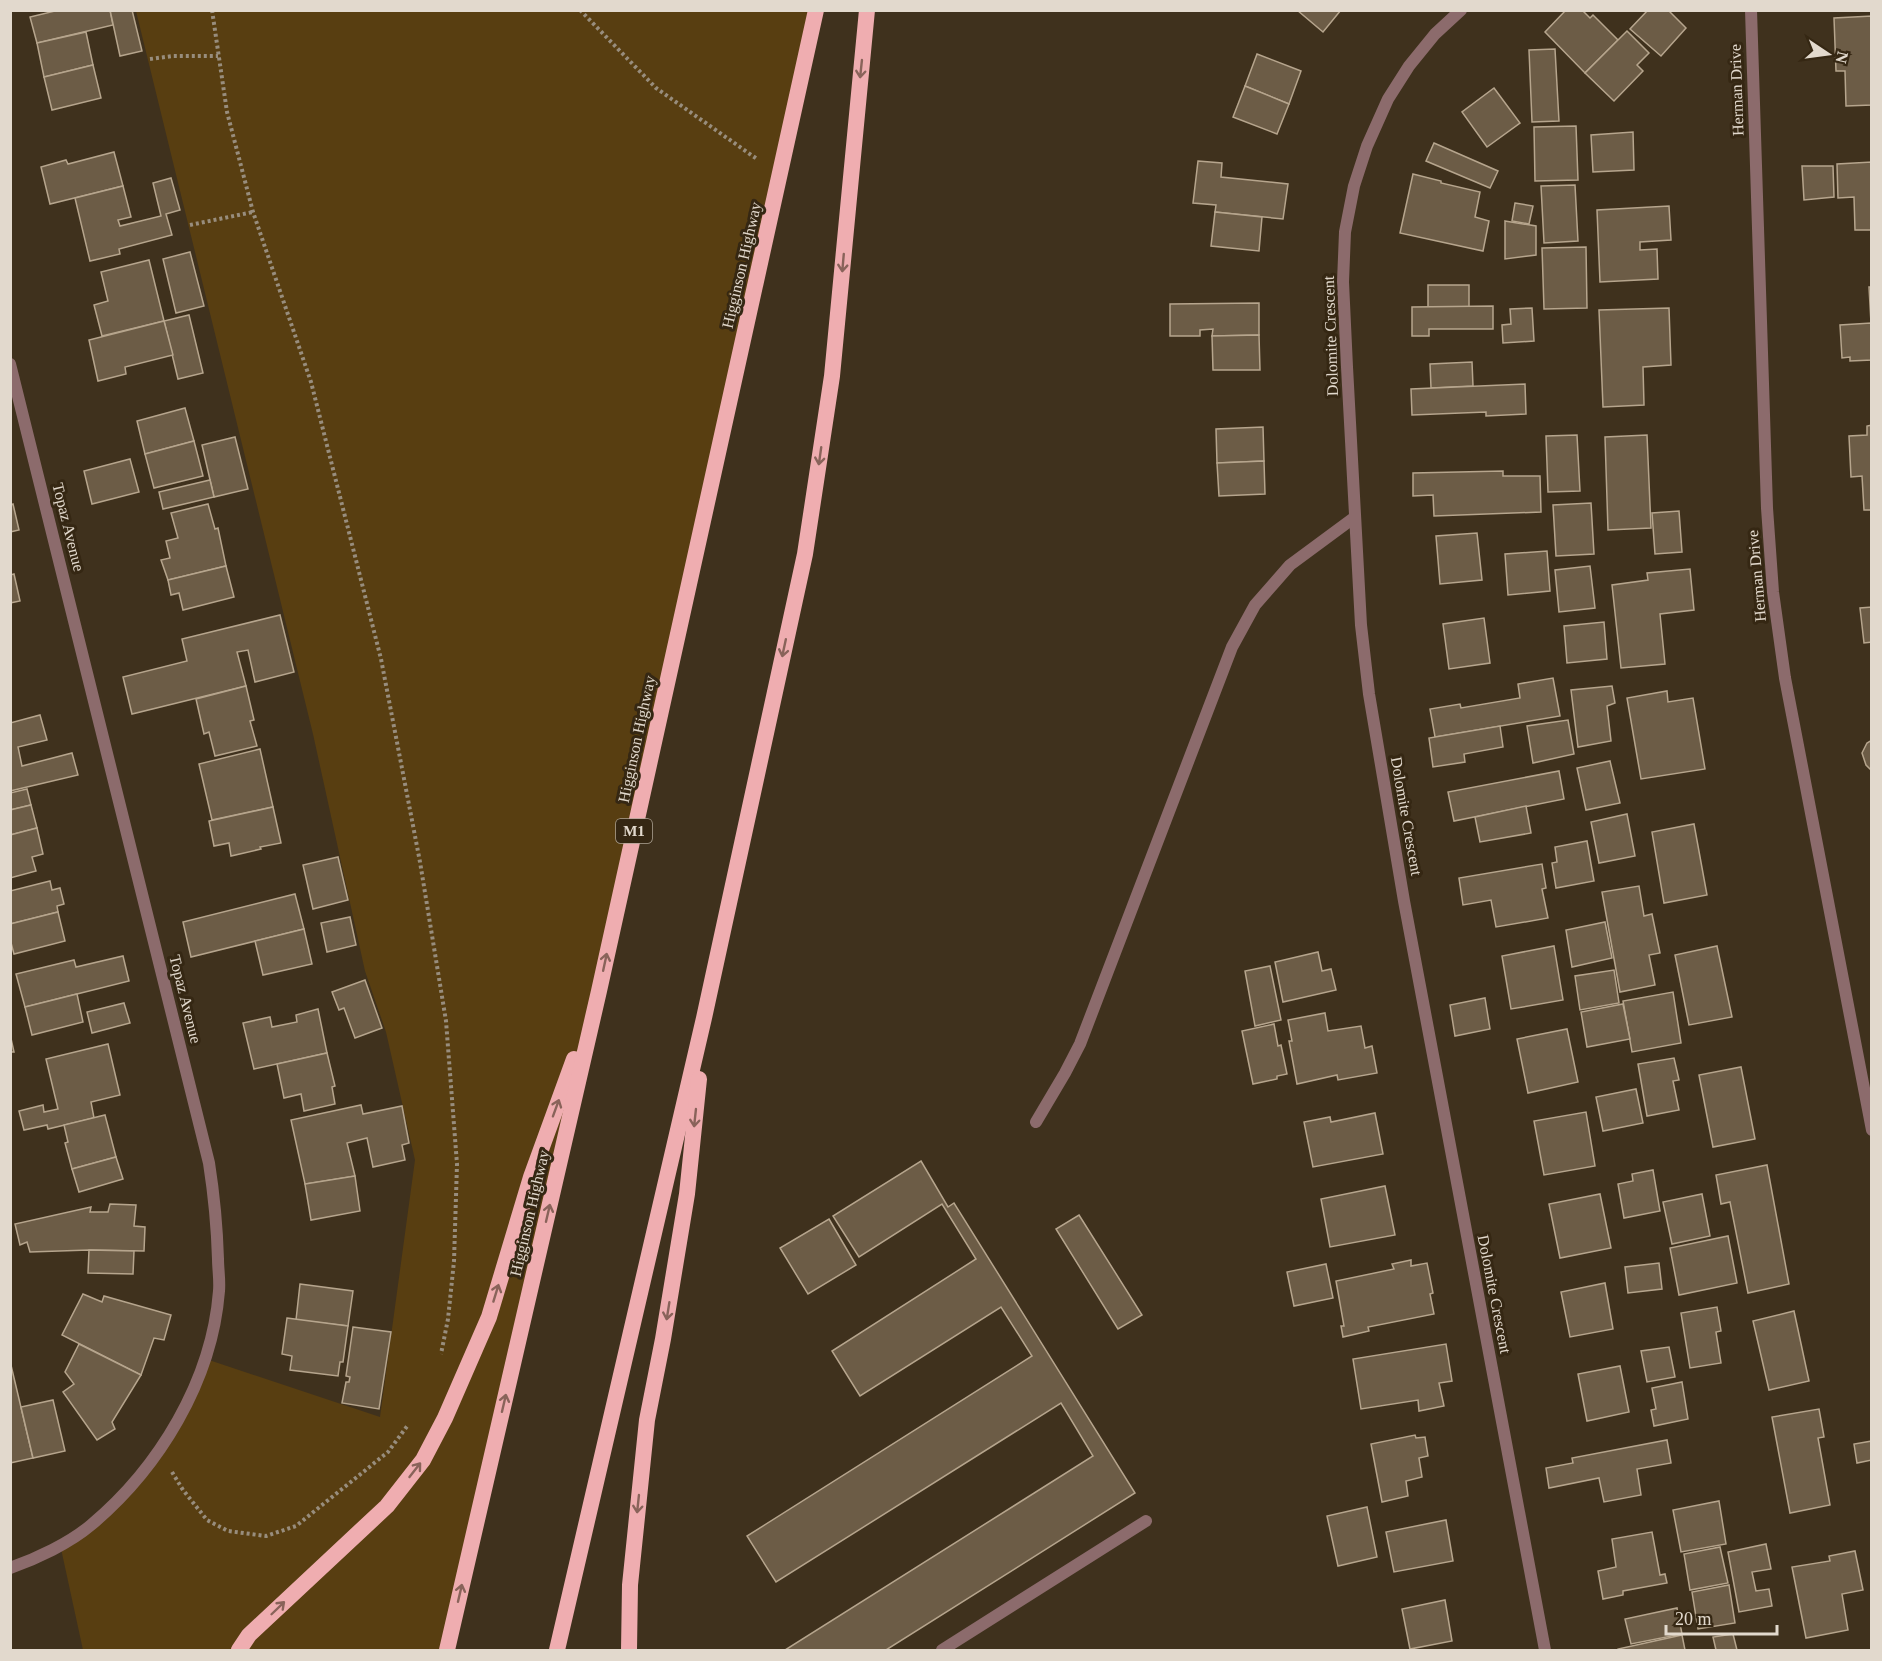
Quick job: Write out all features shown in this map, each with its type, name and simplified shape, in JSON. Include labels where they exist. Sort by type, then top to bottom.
[{"type":"highway","name":"Higginson Highway","points":[[447,1650],[599,991],[816,10]]},
{"type":"highway","points":[[557,1650],[704,1018],[809,531],[832,375],[867,10]]},
{"type":"highway","points":[[239,1650],[249,1635],[387,1506],[423,1460],[445,1418],[489,1317],[531,1177],[599,991]]},
{"type":"highway","points":[[628,1650],[630,1585],[646,1420],[663,1339],[687,1194],[704,1018]]},
{"type":"street","name":"Dolomite Crescent","points":[[1461,10],[1435,34],[1409,66],[1388,99],[1367,146],[1354,186],[1345,232],[1343,282],[1355,517],[1361,625],[1369,694],[1409,924],[1545,1650]]},
{"type":"street","name":"Herman Drive","points":[[1750,10],[1765,449],[1773,592],[1785,678],[1866,1071],[1872,1130]]},
{"type":"street","name":"Topaz Avenue","points":[[10,364],[209,1163],[217,1215],[219,1290],[211,1340],[188,1402],[159,1451],[122,1496],[89,1527],[37,1559],[10,1568]]},
{"type":"street","points":[[1036,1122],[1080,1044],[1232,648],[1255,605],[1290,565],[1355,517]]},
{"type":"street","points":[[942,1650],[1146,1521]]},
{"type":"path","points":[[212,10],[227,112],[253,212],[311,382],[381,659],[422,873],[446,1021],[457,1164],[454,1261],[448,1319],[439,1360]]},
{"type":"path","points":[[580,10],[656,88],[779,176]]},
{"type":"path","points":[[150,59],[173,56],[218,56]]},
{"type":"path","points":[[190,225],[253,212]]},
{"type":"path","points":[[159,1451],[183,1490],[207,1520],[228,1531],[266,1536],[296,1526],[388,1452],[412,1419]]},
{"type":"shaded area","points":[[136,11],[814,11],[445,1650],[83,1650],[60,1544],[88,1525],[157,1450],[203,1358],[380,1417],[415,1160],[386,1032],[365,971],[313,734]]},
{"type":"building","points":[[59,10],[110,10],[113,25],[37,43],[30,17]]},
{"type":"building","points":[[110,10],[132,10],[142,51],[120,56]]},
{"type":"building","points":[[1297,10],[1341,10],[1323,32]]},
{"type":"building","points":[[1566,10],[1582,10],[1590,18],[1593,15],[1618,40],[1585,73],[1545,32]]},
{"type":"building","points":[[1648,10],[1668,10],[1686,28],[1661,56],[1630,29]]},
{"type":"building","points":[[1872,16],[1872,105],[1846,106],[1845,71],[1836,71],[1834,18]]},
{"type":"building","points":[[1627,31],[1649,53],[1637,65],[1643,71],[1614,101],[1585,73]]},
{"type":"building","points":[[86,32],[93,65],[44,77],[37,43]]},
{"type":"building","points":[[1555,49],[1559,121],[1532,122],[1529,50]]},
{"type":"building","points":[[1257,54],[1301,71],[1289,104],[1245,86]]},
{"type":"building","points":[[93,65],[101,98],[52,110],[44,77]]},
{"type":"building","points":[[1245,86],[1289,104],[1277,134],[1233,117]]},
{"type":"building","points":[[1494,88],[1520,123],[1487,147],[1462,112]]},
{"type":"building","points":[[1576,126],[1578,180],[1535,181],[1534,127]]},
{"type":"building","points":[[1633,132],[1634,170],[1593,172],[1591,135]]},
{"type":"building","points":[[1434,143],[1498,171],[1490,188],[1426,161]]},
{"type":"building","points":[[114,152],[123,186],[50,204],[41,167],[66,160],[68,164]]},
{"type":"building","points":[[1198,161],[1222,163],[1221,177],[1288,184],[1283,219],[1215,212],[1216,205],[1193,203]]},
{"type":"building","points":[[1872,162],[1872,230],[1855,230],[1854,197],[1838,198],[1837,164]]},
{"type":"building","points":[[1802,166],[1833,166],[1834,197],[1804,200]]},
{"type":"building","points":[[1413,174],[1480,192],[1475,217],[1489,221],[1483,251],[1400,233]]},
{"type":"building","points":[[171,178],[180,210],[166,214],[172,235],[119,249],[120,254],[90,261],[75,198],[123,186],[131,217],[118,220],[120,226],[161,216],[153,183]]},
{"type":"building","points":[[1575,185],[1578,241],[1544,243],[1541,186]]},
{"type":"building","points":[[1515,203],[1533,206],[1529,224],[1512,221]]},
{"type":"building","points":[[1669,206],[1671,240],[1640,242],[1640,250],[1657,249],[1658,279],[1600,282],[1597,210]]},
{"type":"building","points":[[1215,212],[1262,217],[1259,251],[1211,246]]},
{"type":"building","points":[[1505,221],[1536,226],[1536,255],[1505,259]]},
{"type":"building","points":[[1586,247],[1587,308],[1544,309],[1542,248]]},
{"type":"building","points":[[190,252],[204,306],[176,313],[163,259]]},
{"type":"building","points":[[149,260],[164,321],[102,336],[94,305],[108,301],[101,272]]},
{"type":"building","points":[[1428,285],[1469,285],[1469,307],[1428,307]]},
{"type":"building","points":[[1869,287],[1872,287],[1872,323],[1871,323]]},
{"type":"building","points":[[1259,303],[1259,335],[1212,336],[1213,329],[1200,330],[1200,336],[1170,336],[1170,304]]},
{"type":"building","points":[[1493,306],[1493,329],[1429,329],[1429,336],[1412,336],[1412,307]]},
{"type":"building","points":[[1532,308],[1534,341],[1503,343],[1502,325],[1511,324],[1510,309]]},
{"type":"building","points":[[1669,308],[1671,365],[1643,367],[1644,405],[1603,407],[1599,310]]},
{"type":"building","points":[[189,315],[203,373],[178,379],[164,321]]},
{"type":"building","points":[[164,321],[173,355],[125,367],[126,374],[98,381],[89,340]]},
{"type":"building","points":[[1871,323],[1872,360],[1850,361],[1850,357],[1842,358],[1840,325]]},
{"type":"building","points":[[1259,335],[1260,370],[1213,370],[1212,336]]},
{"type":"building","points":[[1472,362],[1473,386],[1431,388],[1430,364]]},
{"type":"building","points":[[1525,384],[1526,414],[1486,416],[1486,412],[1412,415],[1411,389]]},
{"type":"building","points":[[185,408],[194,441],[145,454],[137,421]]},
{"type":"building","points":[[1872,425],[1872,510],[1864,510],[1862,476],[1851,477],[1849,436],[1867,435],[1867,426]]},
{"type":"building","points":[[1263,427],[1264,461],[1217,463],[1216,429]]},
{"type":"building","points":[[1577,435],[1580,491],[1548,492],[1546,436]]},
{"type":"building","points":[[1647,435],[1651,528],[1608,530],[1605,437]]},
{"type":"building","points":[[235,437],[248,489],[214,497],[202,445]]},
{"type":"building","points":[[194,441],[203,476],[154,488],[145,454]]},
{"type":"building","points":[[130,459],[139,492],[92,504],[84,471]]},
{"type":"building","points":[[1264,461],[1265,494],[1219,496],[1217,463]]},
{"type":"building","points":[[1503,471],[1503,476],[1540,476],[1541,512],[1434,516],[1433,495],[1413,496],[1413,473]]},
{"type":"building","points":[[210,480],[214,497],[163,509],[159,492]]},
{"type":"building","points":[[1591,503],[1594,554],[1556,556],[1553,505]]},
{"type":"building","points":[[13,504],[19,530],[10,532],[10,505]]},
{"type":"building","points":[[208,504],[215,529],[218,528],[226,566],[168,580],[161,560],[170,558],[166,541],[178,538],[171,513]]},
{"type":"building","points":[[1679,511],[1682,552],[1655,554],[1652,513]]},
{"type":"building","points":[[1477,533],[1482,580],[1440,584],[1436,536]]},
{"type":"building","points":[[1547,551],[1550,591],[1508,595],[1505,554]]},
{"type":"building","points":[[226,566],[234,597],[183,610],[179,593],[171,595],[168,580]]},
{"type":"building","points":[[1590,566],[1595,608],[1559,612],[1555,570]]},
{"type":"building","points":[[1690,569],[1694,610],[1660,614],[1665,664],[1621,668],[1612,585],[1648,580],[1647,573]]},
{"type":"building","points":[[14,574],[20,601],[10,603],[10,575]]},
{"type":"building","points":[[1872,607],[1872,642],[1864,643],[1860,608]]},
{"type":"building","points":[[280,615],[294,672],[255,682],[248,650],[237,652],[246,686],[132,714],[123,677],[187,661],[182,639]]},
{"type":"building","points":[[1484,618],[1490,663],[1449,669],[1443,624]]},
{"type":"building","points":[[1604,622],[1607,659],[1567,663],[1564,626]]},
{"type":"building","points":[[1553,678],[1560,716],[1435,737],[1430,709],[1460,704],[1461,708],[1520,698],[1518,684]]},
{"type":"building","points":[[246,686],[254,720],[250,721],[257,746],[215,756],[209,732],[204,734],[196,699]]},
{"type":"building","points":[[1612,686],[1615,703],[1607,706],[1611,741],[1578,747],[1571,690]]},
{"type":"building","points":[[1667,691],[1668,702],[1693,698],[1705,769],[1641,779],[1627,698]]},
{"type":"building","points":[[40,715],[47,740],[18,747],[22,766],[72,753],[78,775],[10,791],[10,723]]},
{"type":"building","points":[[1568,720],[1574,754],[1533,763],[1527,726]]},
{"type":"building","points":[[1500,726],[1503,747],[1464,754],[1465,762],[1433,767],[1429,738]]},
{"type":"building","points":[[1872,740],[1872,771],[1866,765],[1862,753],[1867,743]]},
{"type":"building","points":[[260,749],[273,807],[212,820],[199,764]]},
{"type":"building","points":[[1610,761],[1620,803],[1586,810],[1577,768]]},
{"type":"building","points":[[1559,771],[1564,799],[1454,821],[1448,792]]},
{"type":"building","points":[[27,789],[31,805],[10,810],[10,793]]},
{"type":"building","points":[[31,805],[37,828],[10,835],[10,810]]},
{"type":"building","points":[[1526,806],[1531,833],[1480,842],[1475,817]]},
{"type":"building","points":[[273,807],[281,843],[231,856],[229,843],[214,846],[209,821]]},
{"type":"building","points":[[1627,814],[1635,856],[1599,863],[1591,822]]},
{"type":"building","points":[[1694,824],[1707,895],[1664,903],[1652,832]]},
{"type":"building","points":[[37,828],[43,854],[32,857],[36,871],[10,878],[10,835]]},
{"type":"building","points":[[1587,841],[1594,881],[1556,888],[1552,863],[1557,862],[1555,847]]},
{"type":"building","points":[[338,857],[348,900],[313,909],[303,865]]},
{"type":"building","points":[[1542,864],[1546,888],[1542,889],[1548,918],[1496,927],[1491,900],[1463,905],[1459,878]]},
{"type":"building","points":[[50,881],[52,890],[60,888],[64,904],[57,906],[58,912],[10,924],[10,891]]},
{"type":"building","points":[[1639,886],[1644,916],[1652,914],[1660,953],[1649,955],[1655,985],[1620,992],[1602,892]]},
{"type":"building","points":[[295,894],[304,929],[191,957],[183,922]]},
{"type":"building","points":[[58,912],[65,941],[14,954],[10,939],[10,924]]},
{"type":"building","points":[[350,917],[356,945],[327,952],[321,923]]},
{"type":"building","points":[[1605,922],[1612,958],[1572,967],[1566,930]]},
{"type":"building","points":[[304,929],[312,964],[263,975],[255,941]]},
{"type":"building","points":[[1554,946],[1563,1000],[1511,1009],[1502,956]]},
{"type":"building","points":[[1717,946],[1732,1017],[1689,1025],[1675,955]]},
{"type":"building","points":[[1318,952],[1322,971],[1331,969],[1336,990],[1283,1002],[1275,962]]},
{"type":"building","points":[[123,956],[129,981],[25,1007],[16,974],[74,960],[76,967]]},
{"type":"building","points":[[1270,966],[1281,1020],[1255,1026],[1245,971]]},
{"type":"building","points":[[1614,970],[1619,1003],[1580,1010],[1575,976]]},
{"type":"building","points":[[365,980],[382,1028],[355,1038],[344,1008],[339,1010],[332,992]]},
{"type":"building","points":[[1673,992],[1681,1043],[1632,1052],[1623,1001]]},
{"type":"building","points":[[77,994],[83,1022],[32,1035],[25,1007]]},
{"type":"building","points":[[1485,998],[1490,1029],[1455,1036],[1450,1005]]},
{"type":"building","points":[[124,1003],[130,1023],[92,1033],[87,1012]]},
{"type":"building","points":[[1623,1004],[1630,1039],[1587,1047],[1581,1012]]},
{"type":"building","points":[[318,1009],[327,1053],[254,1069],[243,1023],[270,1017],[272,1027],[297,1022],[296,1015]]},
{"type":"building","points":[[1325,1013],[1328,1031],[1361,1026],[1365,1048],[1372,1046],[1377,1073],[1338,1080],[1337,1075],[1297,1084],[1289,1041],[1292,1041],[1288,1020]]},
{"type":"building","points":[[1274,1024],[1287,1074],[1277,1076],[1277,1079],[1253,1084],[1242,1031]]},
{"type":"building","points":[[1567,1029],[1578,1082],[1528,1093],[1517,1039]]},
{"type":"building","points":[[10,1034],[14,1052],[10,1052]]},
{"type":"building","points":[[108,1044],[120,1095],[91,1102],[94,1118],[48,1129],[47,1125],[24,1130],[19,1111],[43,1105],[44,1112],[58,1109],[46,1059]]},
{"type":"building","points":[[327,1053],[335,1086],[332,1087],[335,1104],[304,1111],[301,1094],[284,1098],[277,1064]]},
{"type":"building","points":[[1674,1058],[1679,1080],[1673,1081],[1679,1110],[1647,1116],[1638,1064]]},
{"type":"building","points":[[1741,1067],[1755,1139],[1713,1147],[1699,1075]]},
{"type":"building","points":[[1636,1089],[1643,1123],[1603,1131],[1596,1097]]},
{"type":"building","points":[[361,1105],[363,1114],[402,1106],[409,1143],[402,1145],[405,1160],[373,1167],[367,1138],[347,1143],[355,1176],[305,1184],[291,1120]]},
{"type":"building","points":[[1586,1112],[1595,1166],[1544,1175],[1534,1121]]},
{"type":"building","points":[[1375,1113],[1383,1154],[1313,1167],[1304,1122],[1330,1117],[1331,1122]]},
{"type":"building","points":[[105,1115],[116,1157],[72,1169],[65,1143],[68,1142],[64,1125]]},
{"type":"building","points":[[116,1157],[123,1179],[79,1192],[72,1169]]},
{"type":"building","points":[[921,1161],[948,1207],[954,1203],[1135,1493],[886,1650],[785,1650],[1093,1456],[1061,1403],[776,1582],[747,1536],[1032,1356],[1001,1307],[860,1396],[832,1351],[976,1259],[942,1204],[859,1257],[833,1216]]},
{"type":"building","points":[[1767,1165],[1789,1284],[1748,1293],[1730,1202],[1721,1204],[1716,1175]]},
{"type":"building","points":[[1653,1170],[1660,1211],[1624,1218],[1618,1184],[1633,1181],[1632,1174]]},
{"type":"building","points":[[355,1176],[360,1211],[311,1220],[305,1184]]},
{"type":"building","points":[[1385,1186],[1395,1235],[1330,1247],[1321,1199]]},
{"type":"building","points":[[1600,1194],[1611,1248],[1560,1258],[1549,1204]]},
{"type":"building","points":[[1702,1194],[1710,1236],[1672,1244],[1663,1202]]},
{"type":"building","points":[[110,1204],[136,1205],[134,1226],[145,1227],[144,1251],[30,1252],[27,1242],[20,1245],[15,1224],[91,1207],[90,1212],[108,1212]]},
{"type":"building","points":[[1079,1215],[1142,1315],[1118,1329],[1056,1229]]},
{"type":"building","points":[[829,1219],[856,1265],[808,1294],[780,1248]]},
{"type":"building","points":[[1728,1236],[1737,1283],[1679,1295],[1670,1248]]},
{"type":"building","points":[[89,1250],[134,1251],[133,1274],[88,1273]]},
{"type":"building","points":[[1411,1260],[1411,1266],[1427,1263],[1433,1293],[1430,1294],[1434,1314],[1368,1327],[1369,1331],[1343,1337],[1341,1326],[1344,1326],[1336,1281],[1394,1269],[1392,1264]]},
{"type":"building","points":[[1659,1263],[1662,1289],[1628,1293],[1625,1267]]},
{"type":"building","points":[[1326,1264],[1333,1298],[1294,1306],[1287,1272]]},
{"type":"building","points":[[1605,1283],[1613,1329],[1570,1337],[1561,1292]]},
{"type":"building","points":[[300,1284],[353,1291],[348,1326],[296,1320]]},
{"type":"building","points":[[83,1294],[102,1302],[104,1296],[171,1315],[164,1340],[154,1338],[141,1375],[62,1335]]},
{"type":"building","points":[[1717,1307],[1721,1331],[1716,1332],[1721,1363],[1690,1368],[1681,1313]]},
{"type":"building","points":[[1794,1311],[1809,1381],[1769,1390],[1753,1321]]},
{"type":"building","points":[[287,1318],[348,1326],[343,1362],[340,1362],[338,1376],[290,1370],[292,1356],[282,1354]]},
{"type":"building","points":[[353,1327],[391,1332],[379,1409],[342,1403],[346,1382],[349,1382],[350,1377],[346,1376]]},
{"type":"building","points":[[79,1344],[141,1375],[112,1422],[115,1429],[97,1440],[63,1392],[74,1384],[65,1372]]},
{"type":"building","points":[[1446,1344],[1452,1381],[1439,1383],[1444,1406],[1419,1411],[1418,1400],[1361,1409],[1353,1359]]},
{"type":"building","points":[[1669,1347],[1675,1377],[1647,1382],[1641,1351]]},
{"type":"building","points":[[10,1361],[33,1458],[10,1463]]},
{"type":"building","points":[[1620,1366],[1629,1412],[1587,1421],[1578,1374]]},
{"type":"building","points":[[1682,1382],[1688,1419],[1654,1426],[1651,1410],[1656,1409],[1652,1388]]},
{"type":"building","points":[[53,1400],[65,1451],[33,1458],[21,1407]]},
{"type":"building","points":[[1819,1409],[1824,1437],[1818,1438],[1830,1505],[1790,1513],[1772,1417]]},
{"type":"building","points":[[1415,1435],[1416,1438],[1425,1437],[1428,1456],[1419,1458],[1422,1477],[1406,1481],[1408,1496],[1382,1502],[1371,1444]]},
{"type":"building","points":[[1667,1440],[1671,1463],[1637,1469],[1641,1495],[1604,1502],[1599,1478],[1549,1488],[1546,1468],[1573,1463],[1572,1458]]},
{"type":"building","points":[[1872,1441],[1872,1460],[1857,1463],[1854,1444]]},
{"type":"building","points":[[1719,1501],[1726,1544],[1681,1552],[1673,1510]]},
{"type":"building","points":[[1367,1507],[1377,1557],[1338,1566],[1327,1516]]},
{"type":"building","points":[[1446,1520],[1453,1561],[1394,1572],[1386,1532]]},
{"type":"building","points":[[1652,1532],[1660,1575],[1665,1574],[1667,1583],[1623,1591],[1623,1595],[1603,1599],[1598,1571],[1616,1567],[1612,1539]]},
{"type":"building","points":[[1766,1544],[1771,1569],[1752,1572],[1756,1591],[1769,1589],[1772,1606],[1739,1612],[1728,1552]]},
{"type":"building","points":[[1720,1547],[1728,1583],[1690,1590],[1684,1554]]},
{"type":"building","points":[[1855,1551],[1863,1590],[1842,1594],[1848,1630],[1806,1638],[1792,1567],[1830,1561],[1829,1556]]},
{"type":"building","points":[[1729,1585],[1735,1623],[1698,1629],[1692,1592]]},
{"type":"building","points":[[1445,1600],[1452,1641],[1410,1649],[1402,1609]]},
{"type":"building","points":[[1677,1608],[1682,1634],[1631,1644],[1625,1619]]},
{"type":"building","points":[[1733,1634],[1737,1650],[1716,1650],[1713,1637]]},
{"type":"building","points":[[1682,1635],[1685,1650],[1618,1650],[1618,1649]]}]
